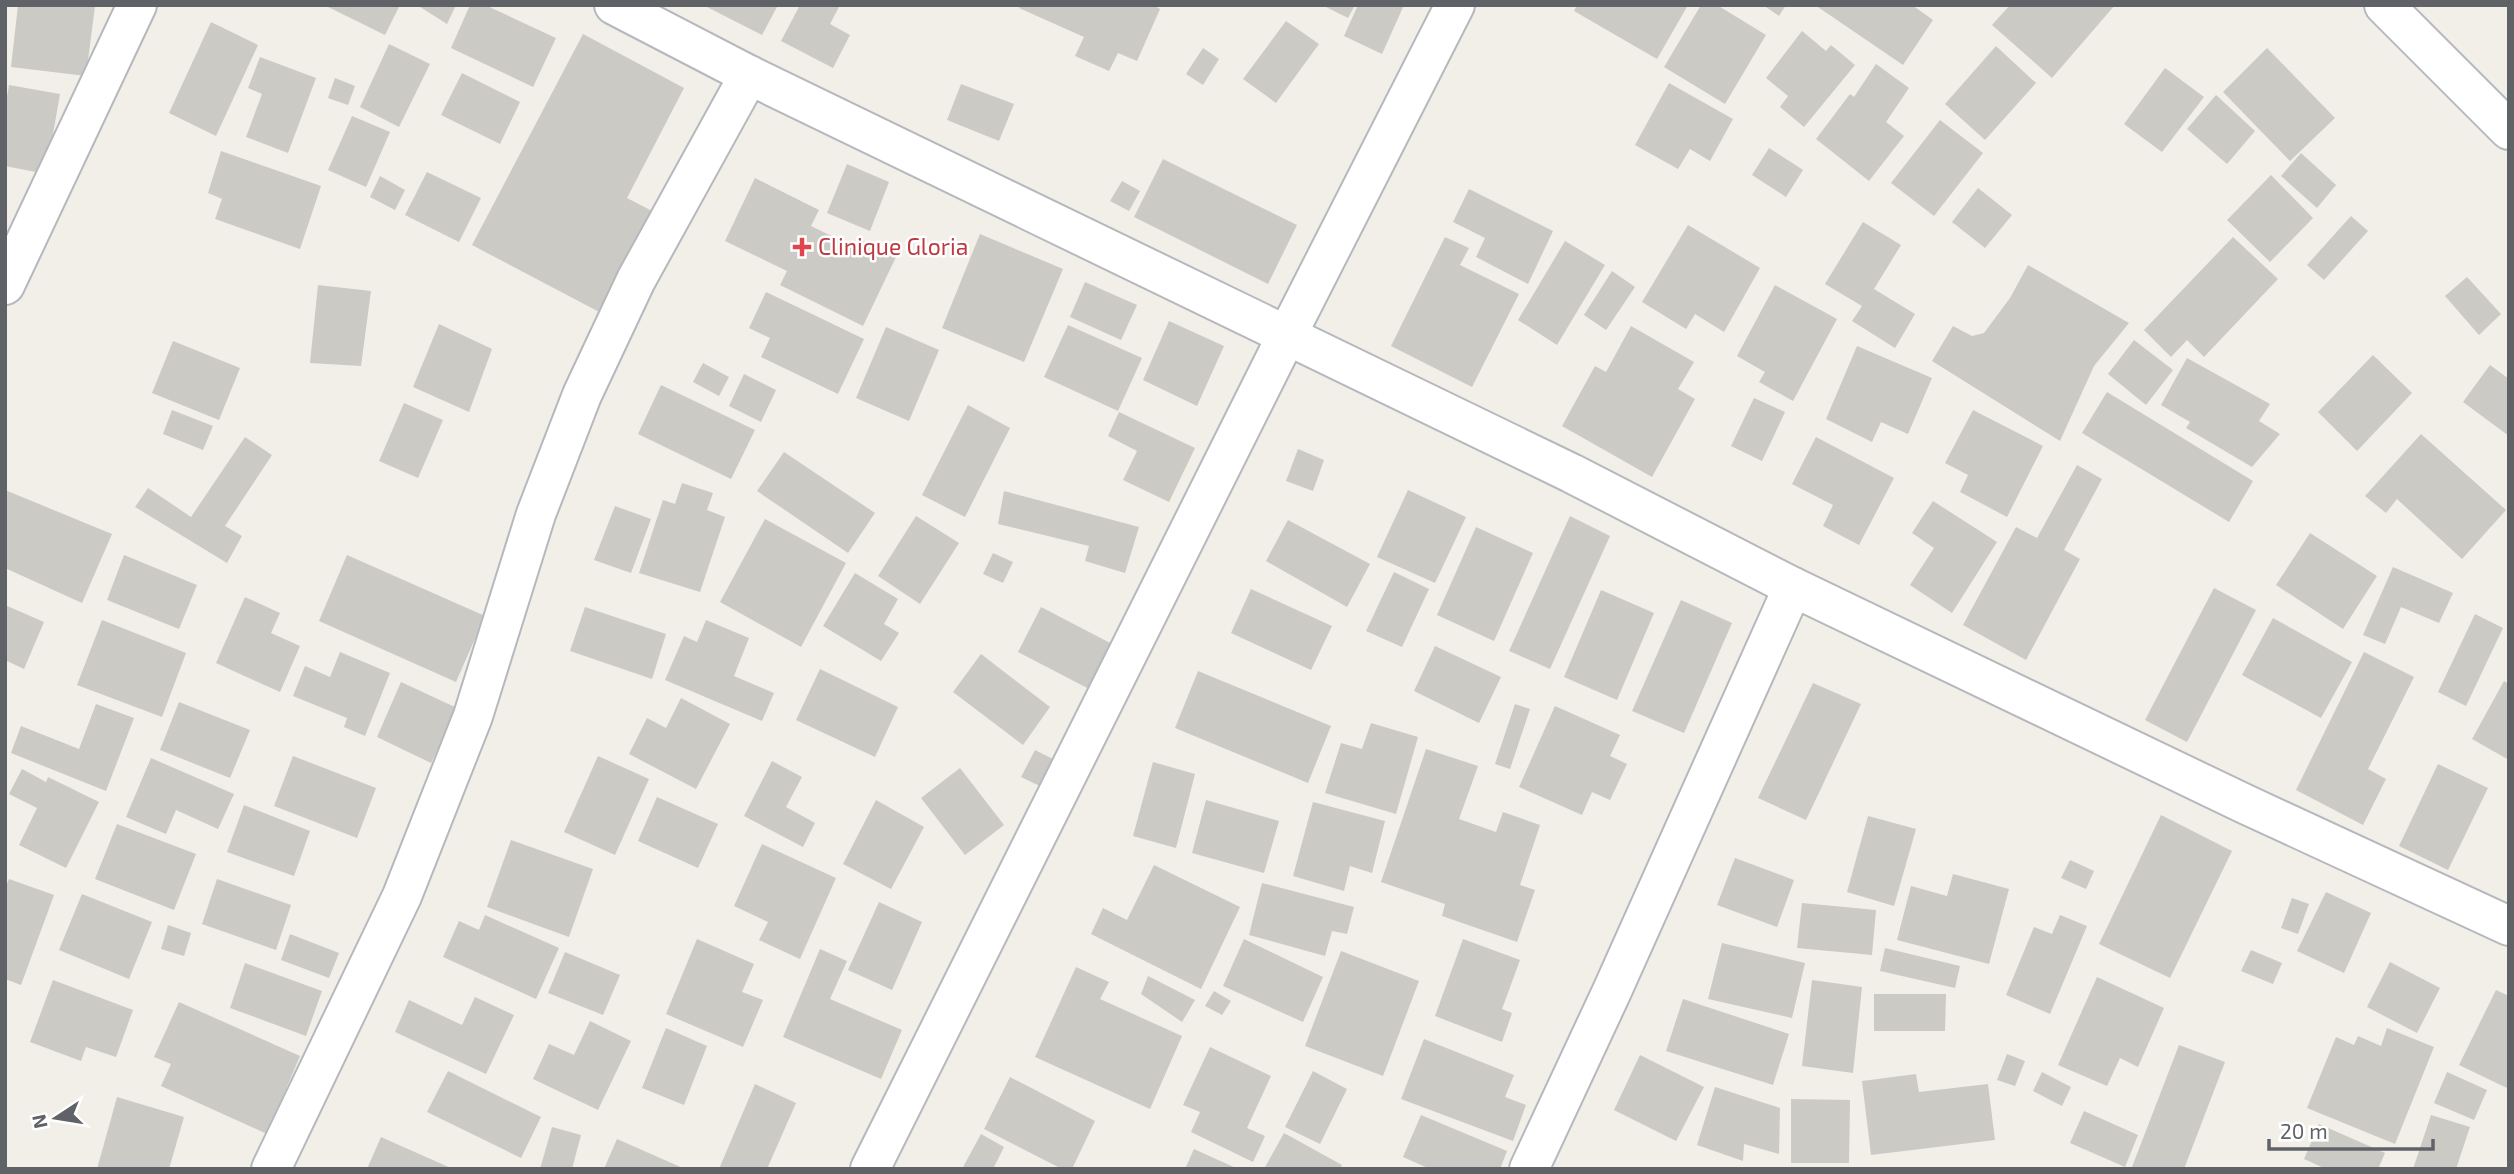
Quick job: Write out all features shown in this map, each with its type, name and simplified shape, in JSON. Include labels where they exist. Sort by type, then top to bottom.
[{"type":"street","points":[[5,285],[137,5]]},
{"type":"street","points":[[614,5],[749,75],[1571,473],[1793,587],[2232,798],[2509,926]]},
{"type":"street","points":[[870,1169],[1455,5]]},
{"type":"street","points":[[2384,5],[2509,130]]},
{"type":"street","points":[[271,1169],[402,896],[472,716],[536,514],[582,395],[636,280],[749,75]]},
{"type":"street","points":[[1529,1169],[1793,587]]},
{"type":"building","points":[[18,5],[95,6],[86,76],[11,67]]},
{"type":"building","points":[[324,5],[400,5],[385,35]]},
{"type":"building","points":[[417,5],[456,5],[447,24]]},
{"type":"building","points":[[470,5],[485,5],[556,38],[533,87],[451,48]]},
{"type":"building","points":[[703,5],[778,5],[762,35]]},
{"type":"building","points":[[800,5],[840,5],[830,24],[850,35],[833,68],[781,41]]},
{"type":"building","points":[[1020,5],[1153,5],[1160,9],[1137,61],[1118,53],[1109,71],[1075,56],[1084,37],[1019,8]]},
{"type":"building","points":[[1322,5],[1355,5],[1348,18]]},
{"type":"building","points":[[1358,5],[1404,5],[1382,54],[1344,36]]},
{"type":"building","points":[[1577,5],[1688,5],[1657,59],[1574,11]]},
{"type":"building","points":[[1701,5],[1717,5],[1766,35],[1725,104],[1664,67]]},
{"type":"building","points":[[1763,5],[1786,5],[1779,16]]},
{"type":"building","points":[[1815,5],[1912,5],[1933,20],[1903,65]]},
{"type":"building","points":[[2010,5],[2115,5],[2052,78],[1992,25]]},
{"type":"building","points":[[1286,21],[1319,44],[1276,103],[1243,79]]},
{"type":"building","points":[[211,22],[258,45],[216,136],[169,113]]},
{"type":"building","points":[[1802,31],[1826,51],[1831,45],[1855,65],[1804,127],[1780,107],[1788,96],[1766,78]]},
{"type":"building","points":[[583,34],[684,88],[627,198],[656,213],[603,314],[472,245]]},
{"type":"building","points":[[389,44],[430,64],[399,127],[360,107]]},
{"type":"building","points":[[1996,46],[2036,83],[1985,140],[1945,104]]},
{"type":"building","points":[[1203,48],[1219,59],[1203,85],[1186,74]]},
{"type":"building","points":[[2267,48],[2335,118],[2290,161],[2223,92]]},
{"type":"building","points":[[260,57],[316,78],[288,153],[246,137],[262,94],[248,88]]},
{"type":"building","points":[[1876,64],[1909,88],[1886,122],[1904,136],[1869,181],[1816,139],[1850,94],[1854,97]]},
{"type":"building","points":[[2165,68],[2204,97],[2162,152],[2124,124]]},
{"type":"building","points":[[462,73],[520,102],[500,144],[441,115]]},
{"type":"building","points":[[335,78],[355,86],[348,105],[328,98]]},
{"type":"building","points":[[1669,83],[1733,119],[1710,161],[1690,149],[1678,169],[1635,145]]},
{"type":"building","points":[[961,84],[1014,104],[999,141],[947,120]]},
{"type":"building","points":[[9,85],[60,94],[46,174],[5,166],[5,108]]},
{"type":"building","points":[[2216,95],[2255,131],[2227,164],[2187,129]]},
{"type":"building","points":[[352,116],[390,132],[366,187],[328,170]]},
{"type":"building","points":[[1940,120],[1983,153],[1934,216],[1891,183]]},
{"type":"building","points":[[1769,148],[1803,170],[1786,197],[1752,175]]},
{"type":"building","points":[[221,151],[321,186],[300,249],[215,219],[222,199],[208,193]]},
{"type":"building","points":[[2301,153],[2336,185],[2317,208],[2281,176]]},
{"type":"building","points":[[1163,159],[1297,225],[1268,284],[1134,217]]},
{"type":"building","points":[[847,164],[889,182],[870,231],[827,213]]},
{"type":"building","points":[[427,172],[481,198],[459,242],[405,215]]},
{"type":"building","points":[[2271,175],[2313,218],[2270,262],[2227,220]]},
{"type":"building","points":[[380,176],[405,190],[395,210],[370,197]]},
{"type":"building","points":[[755,178],[819,210],[811,226],[860,250],[864,241],[896,257],[863,326],[780,285],[787,271],[725,241]]},
{"type":"building","points":[[1122,181],[1140,191],[1129,211],[1110,201]]},
{"type":"building","points":[[1978,188],[2012,215],[1985,248],[1952,222]]},
{"type":"building","points":[[1469,189],[1553,231],[1528,284],[1476,257],[1485,238],[1453,222]]},
{"type":"building","points":[[2351,216],[2368,231],[2324,280],[2307,265]]},
{"type":"building","points":[[1863,222],[1901,245],[1874,289],[1915,314],[1895,348],[1852,321],[1862,306],[1825,284]]},
{"type":"building","points":[[1688,225],[1760,268],[1724,332],[1695,314],[1686,329],[1642,302]]},
{"type":"building","points":[[980,234],[1063,269],[1024,362],[942,328]]},
{"type":"building","points":[[1445,237],[1469,248],[1460,265],[1519,294],[1472,387],[1391,346]]},
{"type":"building","points":[[2233,237],[2278,279],[2204,357],[2187,340],[2171,357],[2144,330]]},
{"type":"building","points":[[1565,241],[1605,265],[1557,345],[1518,320]]},
{"type":"building","points":[[2028,265],[2129,323],[2094,366],[2060,441],[1932,361],[1953,326],[1972,336],[1984,333],[2010,298]]},
{"type":"building","points":[[1612,271],[1635,287],[1606,330],[1584,315]]},
{"type":"building","points":[[2467,277],[2501,314],[2479,335],[2445,296]]},
{"type":"building","points":[[1085,282],[1137,305],[1121,340],[1070,317]]},
{"type":"building","points":[[318,285],[371,291],[361,366],[310,363]]},
{"type":"building","points":[[1775,285],[1837,319],[1793,401],[1759,382],[1765,372],[1737,356]]},
{"type":"building","points":[[766,292],[864,339],[838,394],[761,357],[770,338],[749,328]]},
{"type":"building","points":[[1169,321],[1224,346],[1197,406],[1143,380]]},
{"type":"building","points":[[439,324],[492,349],[469,412],[413,387]]},
{"type":"building","points":[[1068,325],[1142,358],[1118,411],[1044,377]]},
{"type":"building","points":[[1631,326],[1694,362],[1678,389],[1695,399],[1652,477],[1562,426],[1595,366],[1606,372]]},
{"type":"building","points":[[886,327],[939,350],[909,421],[856,398]]},
{"type":"building","points":[[2134,340],[2173,370],[2146,405],[2108,374]]},
{"type":"building","points":[[173,341],[240,368],[219,420],[152,393]]},
{"type":"building","points":[[1857,346],[1932,378],[1908,434],[1881,422],[1872,442],[1826,419]]},
{"type":"building","points":[[2373,355],[2412,393],[2357,451],[2318,412]]},
{"type":"building","points":[[2187,358],[2270,404],[2259,421],[2280,434],[2252,467],[2186,428],[2190,422],[2161,405]]},
{"type":"building","points":[[703,363],[729,377],[719,396],[693,382]]},
{"type":"building","points":[[2490,365],[2509,379],[2509,436],[2463,402]]},
{"type":"building","points":[[744,374],[776,390],[761,422],[729,406]]},
{"type":"building","points":[[661,385],[755,430],[731,479],[638,434]]},
{"type":"building","points":[[2107,392],[2253,481],[2229,522],[2082,433]]},
{"type":"building","points":[[1754,398],[1785,412],[1762,461],[1731,446]]},
{"type":"building","points":[[404,403],[443,420],[418,478],[379,461]]},
{"type":"building","points":[[968,405],[1010,428],[965,517],[922,495]]},
{"type":"building","points":[[172,410],[213,426],[203,450],[163,434]]},
{"type":"building","points":[[1973,410],[2043,446],[2007,517],[1960,492],[1968,475],[1945,463]]},
{"type":"building","points":[[1119,412],[1195,448],[1169,502],[1123,480],[1137,451],[1108,436]]},
{"type":"building","points":[[2421,434],[2506,510],[2462,559],[2397,499],[2386,513],[2365,496]]},
{"type":"building","points":[[245,437],[272,455],[225,526],[242,536],[227,563],[135,507],[148,488],[191,517]]},
{"type":"building","points":[[1816,437],[1894,478],[1859,545],[1823,526],[1833,505],[1792,484]]},
{"type":"building","points":[[1298,449],[1324,460],[1313,491],[1286,481]]},
{"type":"building","points":[[784,452],[875,513],[848,553],[757,491]]},
{"type":"building","points":[[2077,465],[2102,479],[2064,550],[2080,559],[2026,660],[1963,625],[2016,527],[2037,538]]},
{"type":"building","points":[[682,483],[713,493],[707,510],[725,517],[700,592],[639,573],[663,500],[675,504]]},
{"type":"building","points":[[5,490],[112,534],[82,603],[5,568]]},
{"type":"building","points":[[1408,490],[1466,517],[1435,583],[1377,557]]},
{"type":"building","points":[[1004,491],[1139,527],[1125,573],[1085,561],[1089,546],[998,524]]},
{"type":"building","points":[[1933,501],[1997,542],[1952,613],[1910,585],[1934,548],[1912,533]]},
{"type":"building","points":[[615,506],[651,519],[631,573],[594,560]]},
{"type":"building","points":[[916,516],[959,543],[920,604],[878,576]]},
{"type":"building","points":[[1570,516],[1610,536],[1550,669],[1509,651]]},
{"type":"building","points":[[765,519],[846,563],[801,647],[720,602]]},
{"type":"building","points":[[1288,520],[1370,564],[1347,607],[1266,561]]},
{"type":"building","points":[[1476,527],[1533,553],[1494,641],[1437,615]]},
{"type":"building","points":[[2310,533],[2377,576],[2343,629],[2276,585]]},
{"type":"building","points":[[993,553],[1013,562],[1003,583],[983,574]]},
{"type":"building","points":[[124,555],[197,585],[179,629],[107,600]]},
{"type":"building","points":[[347,555],[485,616],[456,682],[319,621]]},
{"type":"building","points":[[2393,567],[2453,593],[2439,623],[2401,607],[2385,644],[2363,635]]},
{"type":"building","points":[[1394,572],[1429,589],[1402,647],[1366,631]]},
{"type":"building","points":[[855,573],[898,599],[884,624],[899,633],[881,661],[823,626]]},
{"type":"building","points":[[2214,588],[2256,610],[2187,742],[2145,720]]},
{"type":"building","points":[[1251,589],[1332,626],[1311,670],[1231,633]]},
{"type":"building","points":[[1601,590],[1654,613],[1617,700],[1564,677]]},
{"type":"building","points":[[245,597],[280,613],[271,633],[300,646],[280,692],[216,663]]},
{"type":"building","points":[[1681,600],[1732,623],[1684,733],[1632,711]]},
{"type":"building","points":[[5,605],[44,622],[24,669],[5,660]]},
{"type":"building","points":[[585,607],[666,634],[652,679],[570,651]]},
{"type":"building","points":[[1041,607],[1116,646],[1093,691],[1018,652]]},
{"type":"building","points":[[2475,614],[2503,628],[2466,706],[2438,692]]},
{"type":"building","points":[[2273,618],[2352,662],[2321,718],[2242,675]]},
{"type":"building","points":[[102,620],[186,653],[162,717],[77,685]]},
{"type":"building","points":[[706,620],[749,638],[734,676],[774,693],[762,721],[665,680],[684,636],[697,642]]},
{"type":"building","points":[[1435,646],[1501,677],[1479,723],[1414,691]]},
{"type":"building","points":[[340,652],[390,673],[365,736],[344,727],[347,718],[293,696],[305,666],[330,677]]},
{"type":"building","points":[[2364,652],[2414,677],[2368,769],[2386,779],[2363,825],[2296,790]]},
{"type":"building","points":[[981,654],[1050,707],[1023,745],[953,692]]},
{"type":"building","points":[[820,669],[898,707],[875,757],[796,720]]},
{"type":"building","points":[[1198,671],[1331,726],[1308,783],[1175,728]]},
{"type":"building","points":[[2504,681],[2509,684],[2509,760],[2472,739]]},
{"type":"building","points":[[401,682],[457,708],[431,763],[377,737]]},
{"type":"building","points":[[1813,683],[1861,704],[1806,820],[1758,798]]},
{"type":"building","points":[[681,698],[730,724],[696,789],[629,754],[647,718],[666,728]]},
{"type":"building","points":[[179,702],[250,730],[230,778],[160,750]]},
{"type":"building","points":[[96,704],[134,718],[106,791],[11,753],[21,726],[79,749]]},
{"type":"building","points":[[1515,704],[1530,709],[1510,769],[1495,764]]},
{"type":"building","points":[[1555,706],[1620,735],[1610,756],[1627,764],[1610,800],[1592,792],[1582,815],[1519,787]]},
{"type":"building","points":[[1371,723],[1418,737],[1396,814],[1325,793],[1341,743],[1362,749]]},
{"type":"building","points":[[1426,749],[1478,766],[1459,819],[1496,832],[1503,812],[1540,825],[1520,885],[1535,890],[1517,942],[1442,916],[1445,904],[1381,882]]},
{"type":"building","points":[[1035,750],[1059,762],[1046,789],[1021,777]]},
{"type":"building","points":[[293,756],[376,788],[357,838],[274,806]]},
{"type":"building","points":[[598,756],[649,779],[615,855],[564,832]]},
{"type":"building","points":[[151,758],[234,794],[218,829],[176,810],[166,834],[126,817]]},
{"type":"building","points":[[772,761],[802,777],[786,807],[815,823],[803,847],[744,816]]},
{"type":"building","points":[[1153,762],[1195,774],[1176,848],[1133,836]]},
{"type":"building","points":[[2438,764],[2488,788],[2448,870],[2399,846]]},
{"type":"building","points":[[960,768],[1004,825],[965,855],[921,798]]},
{"type":"building","points":[[22,769],[46,782],[48,777],[99,802],[66,868],[19,845],[37,808],[9,794]]},
{"type":"building","points":[[657,797],[718,824],[698,868],[638,841]]},
{"type":"building","points":[[876,800],[924,827],[891,889],[843,864]]},
{"type":"building","points":[[1206,800],[1279,821],[1264,873],[1192,853]]},
{"type":"building","points":[[1313,802],[1385,821],[1372,873],[1350,866],[1344,891],[1293,876]]},
{"type":"building","points":[[244,805],[310,831],[294,876],[227,852]]},
{"type":"building","points":[[2161,815],[2232,851],[2170,978],[2099,944]]},
{"type":"building","points":[[1868,816],[1916,829],[1894,906],[1847,892]]},
{"type":"building","points":[[117,824],[196,854],[174,910],[95,879]]},
{"type":"building","points":[[511,840],[593,869],[569,937],[487,907]]},
{"type":"building","points":[[762,844],[836,878],[800,959],[759,940],[768,922],[734,906]]},
{"type":"building","points":[[1735,858],[1794,880],[1777,927],[1717,905]]},
{"type":"building","points":[[2070,860],[2094,871],[2086,889],[2061,878]]},
{"type":"building","points":[[1154,865],[1240,907],[1201,989],[1091,934],[1103,908],[1127,920]]},
{"type":"building","points":[[1953,874],[2009,889],[1989,964],[1897,940],[1911,886],[1947,896]]},
{"type":"building","points":[[9,879],[54,895],[21,985],[5,979],[5,888]]},
{"type":"building","points":[[217,879],[291,905],[276,950],[202,924]]},
{"type":"building","points":[[1262,883],[1354,907],[1347,934],[1332,931],[1325,956],[1249,935]]},
{"type":"building","points":[[2326,892],[2371,913],[2344,973],[2297,951]]},
{"type":"building","points":[[82,894],[152,922],[129,979],[59,950]]},
{"type":"building","points":[[2292,898],[2309,904],[2298,934],[2281,928]]},
{"type":"building","points":[[879,902],[922,922],[892,990],[848,970]]},
{"type":"building","points":[[1802,903],[1876,910],[1872,955],[1797,948]]},
{"type":"building","points":[[485,915],[559,948],[536,999],[443,957],[459,921],[479,930]]},
{"type":"building","points":[[2060,915],[2087,926],[2050,1014],[2006,995],[2034,927],[2052,934]]},
{"type":"building","points":[[168,925],[191,933],[184,956],[161,949]]},
{"type":"building","points":[[290,934],[339,953],[329,978],[281,960]]},
{"type":"building","points":[[697,939],[754,964],[742,992],[763,1000],[743,1047],[666,1014]]},
{"type":"building","points":[[1244,939],[1323,977],[1303,1022],[1223,986]]},
{"type":"building","points":[[1463,939],[1520,960],[1502,1009],[1512,1013],[1502,1042],[1435,1016]]},
{"type":"building","points":[[1722,943],[1805,963],[1792,1018],[1708,999]]},
{"type":"building","points":[[1885,948],[1960,966],[1955,988],[1880,971]]},
{"type":"building","points":[[820,949],[847,961],[830,999],[902,1030],[881,1079],[783,1037]]},
{"type":"building","points":[[2251,950],[2282,963],[2273,984],[2241,971]]},
{"type":"building","points":[[1341,951],[1419,981],[1383,1076],[1305,1046]]},
{"type":"building","points":[[565,952],[620,975],[603,1015],[548,993]]},
{"type":"building","points":[[2390,962],[2440,988],[2417,1033],[2367,1007]]},
{"type":"building","points":[[245,963],[322,991],[306,1036],[230,1008]]},
{"type":"building","points":[[1076,967],[1109,982],[1100,999],[1182,1036],[1150,1109],[1035,1057]]},
{"type":"building","points":[[1148,976],[1195,1000],[1182,1022],[1141,994]]},
{"type":"building","points":[[2097,977],[2164,1008],[2138,1067],[2120,1058],[2107,1086],[2058,1065]]},
{"type":"building","points":[[53,980],[133,1010],[116,1057],[86,1047],[81,1061],[30,1042]]},
{"type":"building","points":[[1812,980],[1862,987],[1853,1073],[1802,1066]]},
{"type":"building","points":[[2496,990],[2509,996],[2509,1089],[2459,1065]]},
{"type":"building","points":[[1214,991],[1231,1001],[1222,1015],[1205,1006]]},
{"type":"building","points":[[1874,994],[1946,994],[1945,1031],[1874,1031]]},
{"type":"building","points":[[475,997],[514,1015],[486,1074],[395,1032],[409,1000],[462,1025]]},
{"type":"building","points":[[1683,999],[1789,1034],[1773,1085],[1666,1051]]},
{"type":"building","points":[[179,1002],[300,1056],[267,1134],[161,1086],[171,1064],[154,1057]]},
{"type":"building","points":[[590,1021],[631,1041],[598,1110],[533,1079],[549,1044],[574,1055]]},
{"type":"building","points":[[666,1028],[707,1046],[684,1105],[642,1088]]},
{"type":"building","points":[[2387,1028],[2434,1047],[2395,1144],[2307,1108],[2336,1037],[2354,1045],[2358,1036],[2381,1046]]},
{"type":"building","points":[[1424,1039],[1514,1075],[1505,1097],[1526,1105],[1513,1141],[1401,1099]]},
{"type":"building","points":[[2179,1045],[2225,1062],[2184,1169],[2137,1169],[2132,1167]]},
{"type":"building","points":[[1210,1047],[1271,1076],[1247,1128],[1265,1136],[1253,1162],[1191,1132],[1200,1112],[1183,1105]]},
{"type":"building","points":[[2007,1054],[2025,1061],[2015,1086],[1997,1080]]},
{"type":"building","points":[[1640,1055],[1704,1087],[1676,1141],[1614,1110]]},
{"type":"building","points":[[448,1071],[541,1117],[521,1158],[427,1112]]},
{"type":"building","points":[[1313,1071],[1347,1089],[1320,1144],[1285,1127]]},
{"type":"building","points":[[2042,1072],[2071,1087],[2062,1106],[2033,1091]]},
{"type":"building","points":[[2447,1072],[2487,1090],[2474,1120],[2434,1103]]},
{"type":"building","points":[[1916,1074],[1919,1092],[1988,1084],[1995,1140],[1871,1155],[1862,1081]]},
{"type":"building","points":[[1010,1077],[1095,1121],[1072,1169],[1062,1169],[984,1129]]},
{"type":"building","points":[[755,1084],[796,1103],[767,1169],[719,1169]]},
{"type":"building","points":[[1715,1087],[1780,1108],[1779,1154],[1744,1144],[1743,1161],[1697,1145]]},
{"type":"building","points":[[117,1097],[184,1117],[169,1169],[97,1169]]},
{"type":"building","points":[[1791,1099],[1850,1100],[1849,1163],[1791,1163]]},
{"type":"building","points":[[2084,1111],[2138,1135],[2125,1167],[2070,1143]]},
{"type":"building","points":[[1421,1115],[1507,1151],[1500,1169],[1430,1169],[1403,1157]]},
{"type":"building","points":[[2431,1115],[2470,1127],[2456,1169],[2413,1169]]},
{"type":"building","points":[[2319,1124],[2385,1153],[2378,1169],[2326,1169],[2304,1159]]},
{"type":"building","points":[[552,1127],[581,1135],[572,1169],[540,1169]]},
{"type":"building","points":[[1284,1133],[1342,1165],[1340,1169],[1264,1169]]},
{"type":"building","points":[[981,1134],[1004,1147],[993,1169],[962,1169]]},
{"type":"building","points":[[381,1137],[453,1169],[367,1169]]},
{"type":"building","points":[[617,1139],[685,1169],[604,1169]]},
{"type":"building","points":[[1194,1149],[1238,1169],[1185,1169]]},
{"type":"place","name":"Clinique Gloria","points":[[802,247]]}]
